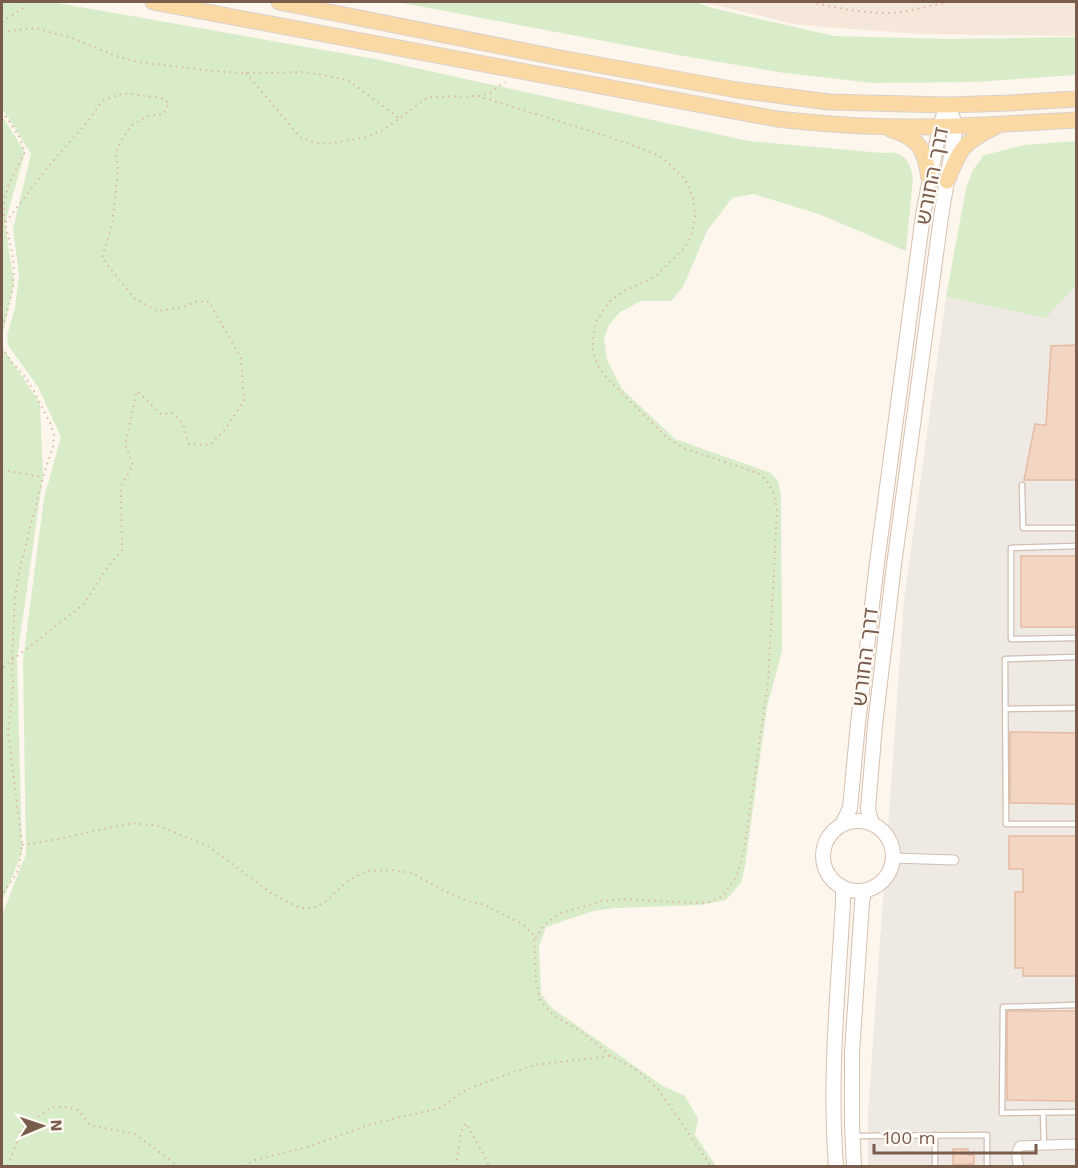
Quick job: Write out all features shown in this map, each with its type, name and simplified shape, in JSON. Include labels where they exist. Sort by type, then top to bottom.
[{"type":"main road","points":[[153,2],[777,119],[837,125],[880,126],[956,126],[1077,120]]},
{"type":"main road","points":[[279,2],[555,57],[737,90],[829,102],[947,105],[1077,99]]},
{"type":"main road","points":[[947,181],[962,148],[975,137],[1000,124]]},
{"type":"main road","points":[[880,126],[898,131],[919,145],[926,158],[929,178]]},
{"type":"street","name":"דרך החורש","points":[[872,824],[868,809],[885,644],[956,126],[947,105]]},
{"type":"street","name":"דרך החורש","points":[[842,825],[850,808],[877,563],[929,178],[947,105]]},
{"type":"street","points":[[862,821],[872,824],[888,837],[892,847],[891,869],[884,880],[875,887],[864,891],[843,888],[827,873],[823,851],[827,840],[833,831],[842,825],[862,821]]},
{"type":"street","points":[[893,858],[954,860]]},
{"type":"street","points":[[836,1167],[834,1052],[843,888]]},
{"type":"street","points":[[854,1167],[852,1053],[864,891]]},
{"type":"street","points":[[1019,1167],[1017,1149],[1020,1146],[1077,1144]]},
{"type":"lane","points":[[1022,485],[1023,528],[1077,528]]},
{"type":"lane","points":[[1077,546],[1011,548],[1011,639],[1077,638]]},
{"type":"lane","points":[[1077,657],[1005,659],[1006,824],[1077,824]]},
{"type":"lane","points":[[1006,709],[1077,708]]},
{"type":"lane","points":[[1077,1005],[1003,1007],[1002,1113],[1077,1112]]},
{"type":"lane","points":[[1043,1113],[1044,1144]]},
{"type":"lane","points":[[935,1135],[935,1167]]},
{"type":"lane","points":[[852,1136],[987,1135],[987,1167]]},
{"type":"path","points":[[811,2],[841,9],[881,14],[949,2]]},
{"type":"path","points":[[2,22],[25,7]]},
{"type":"path","points":[[2,32],[35,28],[72,38],[116,56],[138,62],[223,72],[306,72],[348,80],[400,118]]},
{"type":"path","points":[[246,73],[300,137],[326,144],[367,137],[385,129],[428,98],[478,96],[490,93],[504,84],[512,69]]},
{"type":"path","points":[[2,227],[102,101],[123,93],[161,98],[169,103],[163,114],[147,116],[132,126],[121,141],[116,153],[118,170],[112,225],[102,258],[134,298],[157,310],[183,307],[197,301],[209,302],[241,358],[244,401],[226,428],[210,445],[189,444],[183,424],[173,413],[161,414],[137,392],[125,445],[134,465],[121,486],[122,550],[104,572],[84,604],[2,668]]},
{"type":"path","points":[[478,96],[643,149],[663,158],[685,179],[693,198],[695,217],[691,237],[684,248],[654,277],[624,291],[609,302],[595,323],[592,348],[598,366],[606,377],[666,437],[684,448],[758,473],[766,479],[774,493],[777,510],[768,683],[744,850],[737,875],[723,896],[709,902],[623,899],[602,901],[558,914],[543,926],[534,941]]},
{"type":"path","points":[[2,111],[19,136],[25,152],[9,185],[4,204],[5,223],[13,259],[14,284],[2,328]]},
{"type":"path","points":[[2,347],[10,362],[22,373],[33,389],[54,434],[53,447],[19,572],[15,598],[13,688],[8,730],[22,845],[18,871],[2,895]]},
{"type":"path","points":[[2,472],[9,471],[43,477]]},
{"type":"path","points":[[22,845],[133,823],[159,826],[208,846],[271,893],[300,908],[313,908],[325,902],[349,880],[366,870],[411,873],[446,892],[483,904],[524,925],[533,935],[536,981],[540,1000],[553,1015],[582,1032],[611,1056],[634,1068],[658,1089],[711,1167]]},
{"type":"path","points":[[244,1167],[255,1160],[311,1146],[371,1124],[440,1108],[467,1089],[534,1065],[611,1056]]},
{"type":"path","points":[[8,1167],[22,1128],[52,1107],[78,1110],[90,1125],[135,1134],[178,1167]]},
{"type":"path","points":[[456,1167],[461,1132],[466,1123],[489,1167]]},
{"type":"shaded area","points":[[701,2],[1076,2],[1076,36],[918,34],[799,25]]},
{"type":"shaded area","points":[[1076,285],[1076,1166],[868,1166],[868,1113],[904,599],[946,297],[1046,318]]},
{"type":"green space","points":[[2,2],[52,2],[375,59],[748,141],[889,152],[900,154],[907,160],[913,177],[906,251],[819,214],[753,194],[732,198],[707,231],[683,287],[671,301],[641,301],[620,312],[609,325],[604,338],[607,360],[622,389],[675,439],[771,473],[778,481],[781,494],[782,651],[767,707],[741,883],[726,900],[700,905],[593,911],[546,927],[539,946],[541,994],[552,1008],[663,1086],[685,1096],[698,1119],[695,1135],[716,1166],[2,1166],[2,915],[26,854],[23,660],[44,498],[61,437],[38,387],[8,345],[7,335],[15,308],[19,275],[13,229],[31,154],[2,108]]},
{"type":"green space","points":[[397,2],[696,2],[712,8],[834,36],[948,39],[1076,37],[1076,75],[974,82],[873,83],[785,73],[689,57]]},
{"type":"green space","points":[[2,116],[25,152],[5,223],[14,284],[2,337]]},
{"type":"green space","points":[[1076,141],[1076,285],[1046,318],[946,297],[966,188],[973,170],[984,155],[1025,145]]},
{"type":"green space","points":[[2,347],[40,403],[43,477],[17,658],[22,852],[2,902]]},
{"type":"building","points":[[1077,345],[1077,480],[1024,480],[1035,424],[1046,425],[1051,346]]},
{"type":"building","points":[[1021,556],[1077,556],[1077,627],[1021,627]]},
{"type":"building","points":[[1010,732],[1077,733],[1077,804],[1010,803]]},
{"type":"building","points":[[1009,836],[1077,836],[1077,976],[1023,976],[1023,968],[1015,968],[1015,892],[1023,892],[1023,869],[1009,869]]},
{"type":"building","points":[[1007,1011],[1077,1011],[1077,1101],[1007,1100]]},
{"type":"building","points":[[953,1149],[968,1149],[968,1155],[974,1155],[974,1164],[953,1165]]}]
